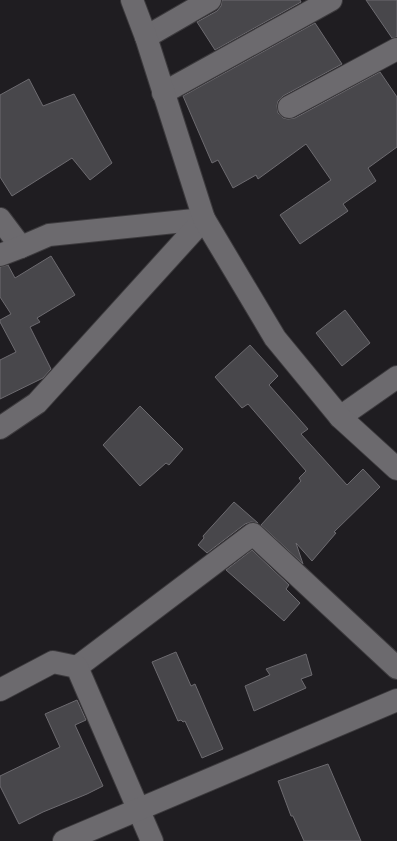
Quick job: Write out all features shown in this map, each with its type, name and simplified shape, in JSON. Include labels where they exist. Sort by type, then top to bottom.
[{"type":"street","points":[[132,0],[146,37],[204,219],[275,338],[340,417],[397,468]]},
{"type":"street","points":[[146,37],[210,0]]},
{"type":"street","points":[[163,93],[331,0]]},
{"type":"street","points":[[288,106],[397,49]]},
{"type":"street","points":[[0,219],[21,247]]},
{"type":"street","points":[[0,255],[50,235],[204,219]]},
{"type":"street","points":[[0,428],[36,403],[204,219]]},
{"type":"street","points":[[340,417],[397,377]]},
{"type":"street","points":[[0,690],[53,662],[77,667],[254,534],[397,668]]},
{"type":"street","points":[[77,667],[152,841]]},
{"type":"street","points":[[64,841],[397,700]]},
{"type":"building","points":[[222,0],[300,0],[301,2],[215,50],[197,22],[217,11],[221,6]]},
{"type":"building","points":[[366,0],[397,0],[397,37],[392,38]]},
{"type":"building","points":[[315,23],[342,64],[283,96],[278,101],[278,113],[283,118],[295,118],[380,72],[397,97],[397,147],[368,168],[376,181],[343,204],[348,211],[300,244],[280,215],[331,180],[306,144],[258,179],[256,175],[233,188],[218,160],[212,163],[183,96]]},
{"type":"building","points":[[29,79],[43,106],[74,94],[112,163],[90,180],[72,158],[12,196],[0,177],[0,95]]},
{"type":"building","points":[[51,256],[75,295],[37,318],[40,322],[30,327],[51,369],[43,378],[0,399],[0,360],[16,352],[0,322],[0,320],[11,314],[0,297],[0,267],[8,265],[15,278]]},
{"type":"building","points":[[345,310],[370,343],[342,366],[316,333]]},
{"type":"building","points":[[250,345],[278,376],[269,385],[308,429],[301,434],[347,485],[363,469],[380,487],[334,532],[336,533],[312,561],[296,543],[303,564],[261,525],[301,481],[299,478],[306,471],[248,404],[242,408],[215,377]]},
{"type":"building","points":[[140,406],[183,449],[169,465],[166,463],[140,486],[103,445]]},
{"type":"building","points":[[234,502],[258,523],[251,522],[245,524],[207,553],[198,545],[204,538],[203,536]]},
{"type":"building","points":[[252,550],[289,585],[286,589],[300,603],[284,621],[226,570]]},
{"type":"building","points":[[176,652],[191,686],[195,684],[223,749],[202,758],[185,721],[178,721],[152,662]]},
{"type":"building","points":[[306,654],[312,675],[301,679],[306,688],[254,711],[245,686],[270,675],[266,669]]},
{"type":"building","points":[[77,700],[86,720],[75,725],[103,786],[19,824],[0,786],[0,776],[60,747],[45,714]]},
{"type":"building","points":[[328,764],[361,841],[304,841],[293,816],[291,816],[278,781]]}]
